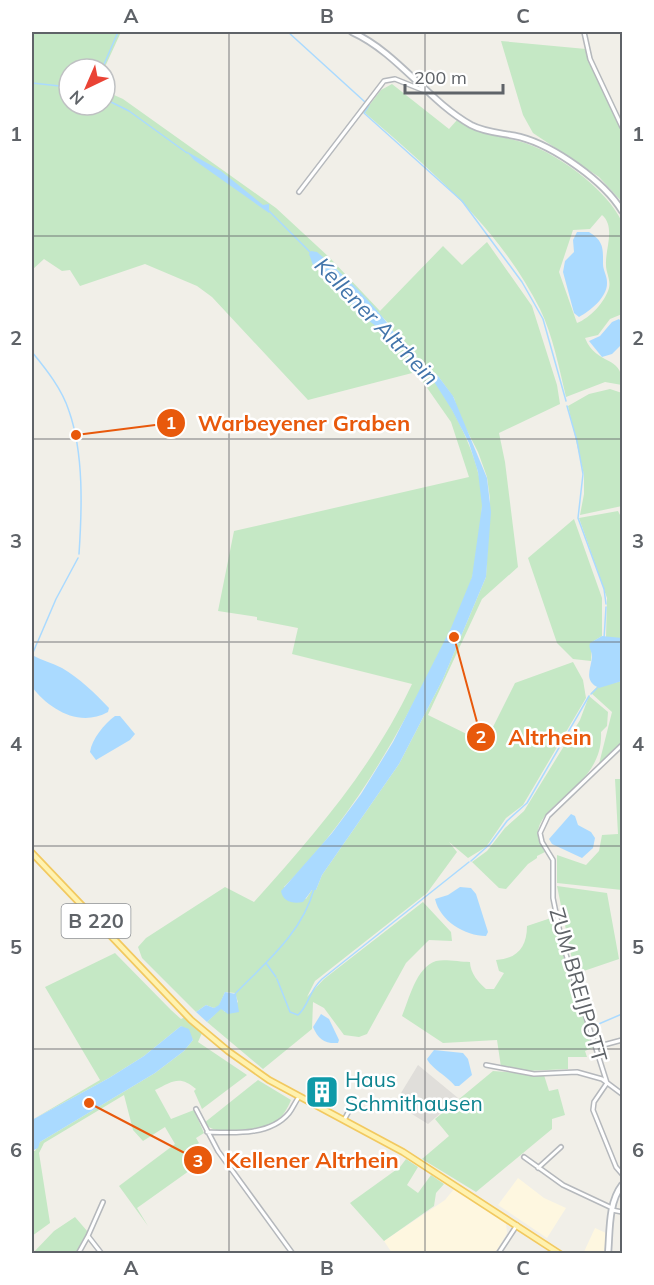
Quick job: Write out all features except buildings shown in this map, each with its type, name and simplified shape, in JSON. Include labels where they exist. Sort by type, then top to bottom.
[{"type":"main road","name":"B 220","points":[[32,853],[215,1041],[248,1066],[281,1086],[403,1152],[560,1254]]},
{"type":"street","points":[[352,32],[371,41],[429,93],[473,126],[521,137],[543,146],[605,189],[622,211]]},
{"type":"street","points":[[585,32],[590,59],[622,127]]},
{"type":"street","points":[[299,192],[384,81],[394,79],[429,93]]},
{"type":"street","name":"ZUM BREIJPOTT","points":[[607,1083],[562,942],[553,898],[553,860],[542,842],[540,833],[548,816],[622,745]]},
{"type":"street","points":[[596,1047],[622,1040]]},
{"type":"street","points":[[486,1065],[534,1074],[577,1072],[607,1083],[622,1094]]},
{"type":"street","points":[[607,1083],[594,1102],[593,1110],[616,1167],[622,1174]]},
{"type":"street","points":[[207,1132],[231,1133],[270,1126],[289,1113],[299,1096]]},
{"type":"street","points":[[344,1120],[355,1100]]},
{"type":"street","points":[[196,1109],[207,1132],[293,1254]]},
{"type":"street","points":[[538,1168],[561,1147]]},
{"type":"street","points":[[524,1157],[563,1185],[622,1212]]},
{"type":"street","points":[[608,1254],[612,1209],[616,1194],[622,1185]]},
{"type":"street","points":[[78,1254],[103,1202]]},
{"type":"street","points":[[498,1254],[517,1224]]},
{"type":"street","points":[[88,1236],[102,1254]]},
{"type":"shaded area","points":[[418,1065],[458,1098],[428,1124],[407,1111],[414,1100],[401,1093]]},
{"type":"shaded area","points":[[518,1178],[544,1198],[566,1208],[547,1238],[498,1205]]},
{"type":"shaded area","points":[[454,1189],[506,1223],[507,1233],[495,1253],[392,1253],[384,1241],[445,1200]]},
{"type":"shaded area","points":[[595,1228],[606,1233],[604,1253],[583,1254]]},
{"type":"green space","points":[[32,32],[121,32],[110,57],[57,57],[57,117],[117,117],[117,96],[123,99],[276,208],[330,258],[380,311],[443,246],[462,265],[487,242],[532,306],[557,385],[560,404],[499,433],[505,462],[518,567],[482,599],[428,715],[485,743],[515,683],[573,662],[583,680],[586,698],[523,805],[506,818],[486,847],[468,858],[449,842],[457,852],[427,893],[315,981],[307,997],[324,979],[423,902],[451,932],[452,941],[429,940],[406,963],[367,1034],[359,1037],[344,1035],[324,1008],[313,1002],[312,1029],[263,1069],[207,1022],[221,1008],[225,1012],[238,1002],[235,993],[225,992],[219,1006],[214,1008],[206,1005],[196,1012],[142,958],[138,947],[146,938],[225,887],[254,902],[321,825],[361,772],[397,714],[412,684],[292,654],[298,628],[257,620],[257,617],[218,611],[234,531],[469,477],[451,422],[416,372],[308,400],[212,297],[197,286],[145,264],[80,286],[70,270],[62,271],[44,259],[32,270]],"holes":[[[312,260],[326,260],[389,324],[396,336],[371,321],[314,266]],[[426,370],[438,376],[454,398],[459,415],[478,452],[487,477],[490,499],[486,577],[443,679],[399,764],[322,875],[316,890],[312,890],[306,899],[284,887],[347,812],[382,758],[414,702],[452,626],[474,571],[482,506],[478,472],[455,416]]]},
{"type":"green space","points":[[501,41],[586,49],[622,130],[622,202],[599,177],[533,133],[523,115]]},
{"type":"green space","points":[[392,84],[449,129],[457,120],[479,131],[518,141],[547,153],[578,172],[615,209],[622,222],[622,314],[610,319],[598,335],[585,338],[596,353],[618,369],[622,385],[605,382],[566,397],[545,319],[524,280],[505,252],[438,178],[364,112],[381,90]],"holes":[[[602,215],[609,232],[606,259],[609,288],[596,309],[577,323],[559,272],[573,230],[590,229]]]},
{"type":"green space","points":[[610,389],[622,393],[622,506],[580,515],[584,494],[584,475],[568,406],[589,394]]},
{"type":"green space","points":[[618,511],[622,519],[622,639],[606,637],[607,598],[579,518]]},
{"type":"green space","points":[[574,519],[602,598],[602,636],[592,642],[591,661],[573,659],[557,643],[528,558]]},
{"type":"green space","points":[[622,681],[622,742],[599,764],[612,712],[591,693],[597,687]]},
{"type":"green space","points":[[589,696],[608,712],[607,726],[601,732],[599,751],[592,767],[582,780],[547,813],[540,824],[538,837],[545,852],[528,864],[506,889],[499,888],[472,862],[487,851],[505,828],[524,811],[580,720]]},
{"type":"green space","points":[[615,779],[622,779],[622,890],[557,883],[557,855],[586,865],[599,851],[602,835],[618,834]]},
{"type":"green space","points":[[557,886],[607,893],[619,959],[575,974]]},
{"type":"green space","points":[[554,917],[569,977],[594,1047],[585,1051],[587,1057],[568,1057],[568,1069],[526,1071],[501,1067],[497,1040],[443,1043],[402,1016],[418,977],[429,964],[440,960],[470,962],[473,974],[481,984],[486,989],[494,989],[504,973],[499,971],[496,960],[510,957],[523,946],[527,926]]},
{"type":"green space","points":[[115,953],[171,1010],[181,1019],[185,1017],[202,1033],[198,1042],[247,1075],[202,1109],[194,1091],[196,1089],[185,1082],[172,1082],[155,1090],[171,1119],[194,1110],[204,1133],[196,1138],[199,1143],[194,1146],[203,1161],[137,1208],[148,1226],[119,1186],[175,1144],[165,1127],[143,1141],[133,1130],[124,1095],[44,1143],[39,1153],[50,1223],[32,1236],[32,1151],[35,1151],[40,1142],[155,1073],[184,1051],[193,1040],[187,1030],[181,1026],[144,1056],[32,1120],[100,1080],[45,987]]},
{"type":"green space","points":[[493,1071],[544,1075],[549,1091],[558,1089],[565,1115],[552,1119],[552,1129],[476,1192],[422,1159],[449,1136],[435,1119]]},
{"type":"green space","points":[[258,1080],[291,1100],[278,1120],[262,1127],[240,1131],[218,1130],[204,1123]]},
{"type":"green space","points":[[406,1159],[418,1167],[407,1185],[418,1193],[431,1175],[444,1184],[436,1193],[434,1206],[384,1241],[350,1203],[400,1167]]},
{"type":"green space","points":[[75,1217],[88,1232],[77,1253],[32,1254],[54,1231]]},
{"type":"water","points":[[186,151],[221,171],[263,205],[269,204],[269,213],[194,160]]},
{"type":"water","points":[[577,232],[589,232],[600,242],[607,282],[607,288],[601,298],[579,317],[574,313],[563,272],[565,261],[574,252],[573,240]]},
{"type":"water","points":[[311,251],[317,252],[360,292],[397,337],[378,328],[355,308],[318,267],[313,265],[309,254]]},
{"type":"water","points":[[619,319],[622,323],[621,345],[612,354],[602,357],[589,341],[600,336],[612,322]]},
{"type":"water","points":[[427,367],[438,376],[453,396],[487,478],[491,512],[486,577],[443,679],[399,764],[322,875],[316,890],[312,890],[303,902],[296,903],[286,900],[281,891],[332,833],[361,794],[393,742],[451,628],[472,577],[482,506],[478,472],[469,443],[452,410],[426,369]]},
{"type":"water","points":[[602,636],[622,638],[622,681],[599,688],[589,678],[592,657],[590,643]]},
{"type":"water","points":[[32,655],[75,676],[109,708],[108,712],[86,718],[66,714],[56,709],[32,687]]},
{"type":"water","points":[[115,716],[120,716],[135,734],[130,740],[96,760],[90,752],[93,742],[103,727]]},
{"type":"water","points":[[571,814],[575,816],[578,825],[591,832],[595,838],[593,848],[582,858],[552,844],[549,839]]},
{"type":"water","points":[[460,887],[471,888],[476,894],[488,932],[486,936],[470,933],[454,926],[438,907],[435,899],[448,895]]},
{"type":"water","points":[[225,992],[236,994],[239,1012],[228,1014],[221,1009],[207,1022],[196,1012],[206,1005],[214,1008],[219,1005]]},
{"type":"water","points":[[321,1014],[329,1019],[339,1040],[338,1043],[326,1042],[315,1031],[313,1027]]},
{"type":"water","points":[[181,1026],[189,1029],[193,1040],[184,1051],[155,1073],[40,1142],[38,1148],[32,1151],[32,1120],[144,1056]]},
{"type":"water","points":[[434,1050],[463,1053],[468,1059],[472,1075],[459,1086],[455,1086],[427,1059]]},
{"type":"waterway","points":[[107,57],[118,32]]},
{"type":"waterway","points":[[288,32],[365,102]]},
{"type":"waterway","name":"Kellener Altrhein","points":[[32,83],[57,86]]},
{"type":"waterway","name":"Kellener Altrhein","points":[[117,105],[129,111],[187,153]]},
{"type":"waterway","points":[[369,105],[364,113],[462,201],[522,282],[543,319],[566,401]]},
{"type":"waterway","name":"Kellener Altrhein","points":[[269,211],[310,252]]},
{"type":"waterway","name":"Kellener Altrhein","points":[[394,336],[427,369]]},
{"type":"waterway","points":[[32,352],[58,387],[74,428],[81,482],[79,554]]},
{"type":"waterway","points":[[567,406],[583,474],[578,518],[604,589],[606,604]]},
{"type":"waterway","points":[[38,641],[56,599],[78,558]]},
{"type":"waterway","points":[[604,639],[606,607]]},
{"type":"waterway","points":[[32,655],[37,643]]},
{"type":"waterway","points":[[591,694],[597,688]]},
{"type":"waterway","points":[[471,861],[490,844],[507,821],[527,803],[589,696]]},
{"type":"waterway","points":[[277,979],[290,1012],[298,1015],[322,979],[469,862]]},
{"type":"waterway","name":"Kellener Altrhein","points":[[235,994],[292,933],[314,889]]},
{"type":"waterway","points":[[266,963],[276,977]]},
{"type":"waterway","points":[[594,1026],[622,1014]]},
{"type":"place","name":"Warbeyener Graben","points":[[76,435]]},
{"type":"place","name":"Altrhein","points":[[454,637]]},
{"type":"place","name":"Haus Schmithausen","points":[[322,1092]]},
{"type":"place","name":"Kellener Altrhein","points":[[89,1103]]}]
